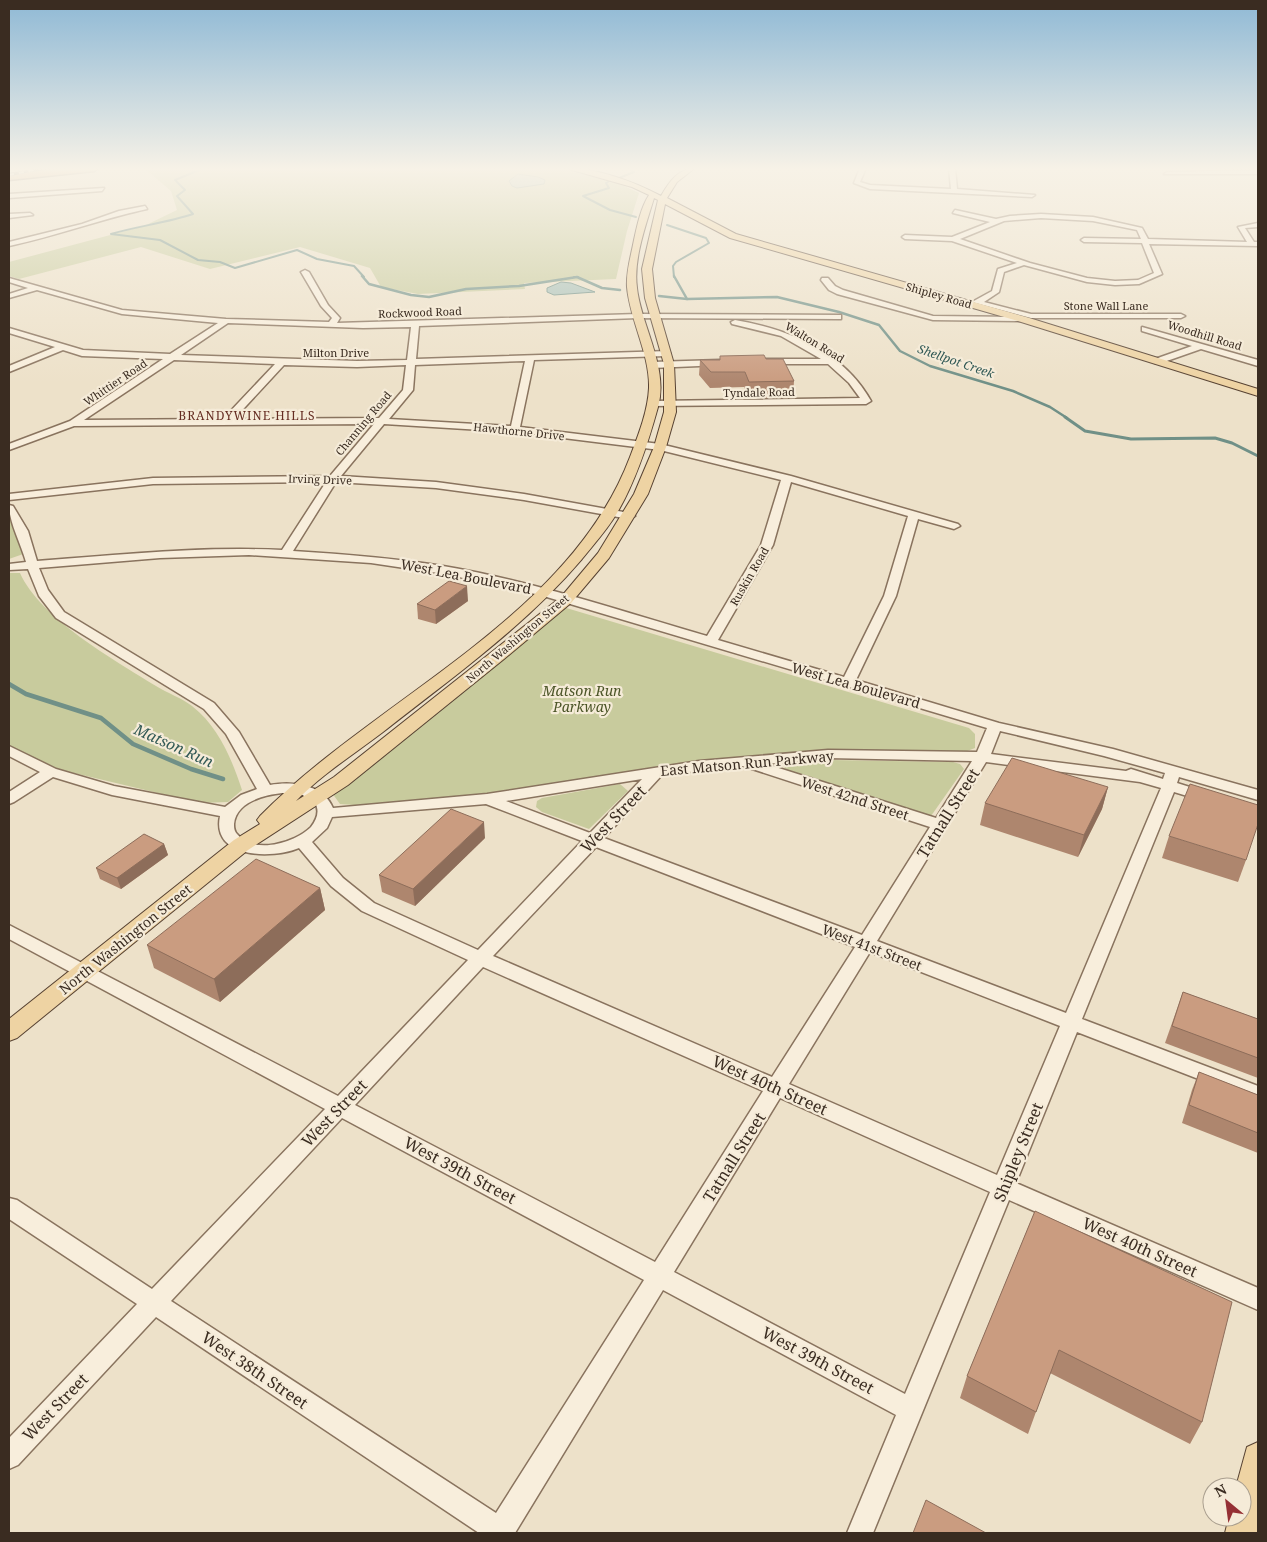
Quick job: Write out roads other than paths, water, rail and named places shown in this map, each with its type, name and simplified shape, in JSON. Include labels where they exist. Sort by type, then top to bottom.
[{"type":"main road","name":"North Washington Street","points":[[9,1032],[241,845],[298,788],[506,629],[554,582],[590,540],[610,513],[641,445],[653,404],[655,387],[651,359],[632,290],[632,265],[638,240]]},
{"type":"main road","name":"North Washington Street","points":[[241,845],[322,805],[356,769],[566,600],[604,555],[641,494],[660,447],[671,404],[667,359],[648,291],[647,269],[652,240]]},
{"type":"main road","name":"Shipley Road","points":[[747,240],[1027,318],[1258,393]]},
{"type":"main road","points":[[1242,1533],[1258,1458]]},
{"type":"street","points":[[9,244],[25,240]]},
{"type":"street","points":[[956,240],[1093,282],[1119,284],[1148,281],[1158,274],[1144,241]]},
{"type":"street","points":[[1084,240],[1255,243]]},
{"type":"street","points":[[974,303],[994,295],[999,288],[998,278],[1001,271],[1026,262]]},
{"type":"street","points":[[305,272],[325,306],[336,318],[332,325]]},
{"type":"street","name":"Rockwood Road","points":[[9,280],[124,313],[226,321],[332,325],[638,316],[838,317]]},
{"type":"street","points":[[825,280],[832,288],[840,292],[933,318],[1027,318]]},
{"type":"street","points":[[9,296],[37,288]]},
{"type":"street","name":"Walton Road","points":[[709,316],[784,334],[829,361],[852,379],[866,401]]},
{"type":"street","name":"Stone Wall Lane","points":[[1027,318],[1181,316]]},
{"type":"street","name":"Whittier Road","points":[[9,446],[73,423],[226,321]]},
{"type":"street","name":"Channing Road","points":[[285,554],[333,479],[408,390],[415,324]]},
{"type":"street","name":"Woodhill Road","points":[[1145,329],[1258,363]]},
{"type":"street","name":"Milton Drive","points":[[9,330],[60,348],[82,353],[171,358],[357,364],[530,357],[667,359],[726,363]]},
{"type":"street","points":[[1162,362],[1200,346]]},
{"type":"street","points":[[9,369],[60,348]]},
{"type":"street","points":[[1162,362],[1209,348]]},
{"type":"street","points":[[1244,359],[1258,353]]},
{"type":"street","points":[[515,429],[530,357]]},
{"type":"street","points":[[754,362],[829,361]]},
{"type":"street","points":[[227,421],[282,362]]},
{"type":"street","name":"Tyndale Road","points":[[653,404],[866,401]]},
{"type":"street","name":"Hawthorne Drive","points":[[73,423],[382,421],[515,429],[660,447],[786,478],[954,526]]},
{"type":"street","name":"Ruskin Road","points":[[710,642],[767,546],[786,478]]},
{"type":"street","name":"Irving Drive","points":[[9,497],[152,481],[333,479],[436,486],[524,498],[629,516]]},
{"type":"street","points":[[9,508],[16,518],[35,575],[48,601],[66,620],[209,706],[232,732],[265,790]]},
{"type":"street","points":[[848,682],[890,596],[914,515]]},
{"type":"street","name":"West Lea Boulevard","points":[[9,567],[184,553],[346,557],[413,565],[544,592],[995,726],[1108,752],[1223,801]]},
{"type":"street","name":"West Lea Boulevard","points":[[995,726],[1053,750],[1140,777],[1171,778],[1258,795]]},
{"type":"street","name":"Tatnall Street","points":[[500,1533],[982,757],[995,726]]},
{"type":"street","points":[[9,750],[51,772],[118,792],[230,813]]},
{"type":"street","name":"East Matson Run Parkway","points":[[322,805],[487,799],[659,770],[741,760],[828,754],[982,757],[1140,777]]},
{"type":"street","name":"West 42nd Street","points":[[741,760],[940,825]]},
{"type":"street","name":"West Street","points":[[9,1456],[659,770]]},
{"type":"street","points":[[9,799],[51,772]]},
{"type":"street","name":"Shipley Street","points":[[860,1533],[1171,778]]},
{"type":"street","points":[[298,788],[322,805],[319,828],[302,841],[270,849],[241,845],[232,839],[227,831],[226,822],[230,813],[244,800],[265,790],[298,788]]},
{"type":"street","name":"West 41st Street","points":[[487,799],[1258,1094]]},
{"type":"street","name":"West 40th Street","points":[[302,841],[340,886],[358,902],[481,958],[1258,1299]]},
{"type":"street","name":"West 39th Street","points":[[9,931],[911,1410]]},
{"type":"street","name":"West 38th Street","points":[[9,1207],[500,1533]]},
{"type":"water","points":[[561,282],[571,283],[595,292],[554,295],[547,292],[547,288]]},
{"type":"waterway","points":[[160,240],[198,260],[220,262],[235,268],[297,250],[317,259],[354,266],[364,277]]},
{"type":"waterway","name":"Shellpot Creek","points":[[674,277],[673,266],[676,262],[709,243],[707,240]]},
{"type":"waterway","points":[[362,276],[369,284],[411,295],[429,297],[466,289],[519,286],[577,277]]},
{"type":"waterway","name":"Shellpot Creek","points":[[674,276],[687,299]]},
{"type":"waterway","points":[[577,277],[602,288],[620,290]]},
{"type":"waterway","points":[[659,296],[687,299]]},
{"type":"waterway","name":"Shellpot Creek","points":[[687,299],[777,297],[839,312],[879,325],[900,351],[930,366],[1013,391],[1050,407],[1067,418]]},
{"type":"waterway","name":"Shellpot Creek","points":[[1065,417],[1085,431],[1131,439],[1215,438],[1232,443],[1258,456]]},
{"type":"waterway","name":"Matson Run","points":[[9,684],[26,694],[101,718],[133,744],[191,769],[223,779]]},
{"type":"district","name":"BRANDYWINE HILLS","points":[[247,415]]},
{"type":"park label","name":"Matson Run Parkway","points":[[582,698]]}]
